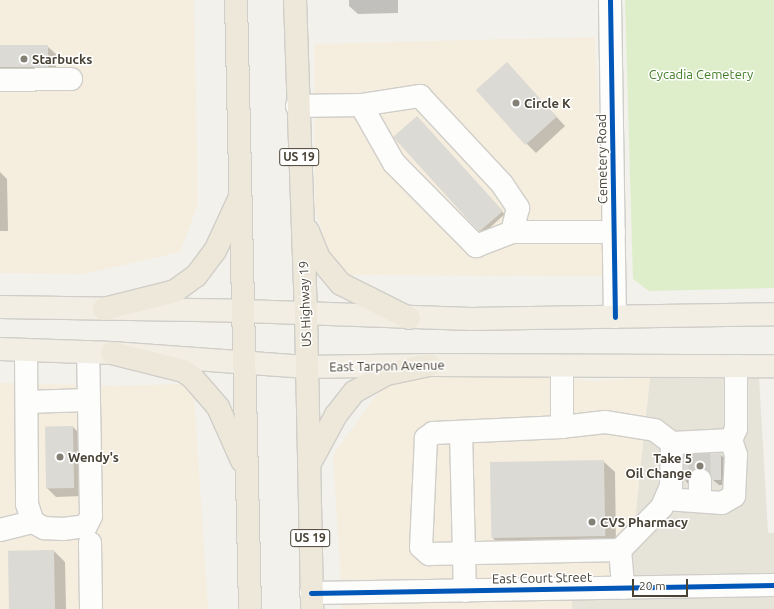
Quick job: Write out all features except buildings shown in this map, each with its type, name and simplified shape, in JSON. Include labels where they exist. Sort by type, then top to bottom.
[{"type":"highway","points":[[236,0],[240,196],[246,362],[250,609]]},
{"type":"highway","name":"US Highway 19","points":[[295,0],[297,106],[306,314],[311,601]]},
{"type":"highway","points":[[104,309],[174,291],[196,276],[215,250],[240,196]]},
{"type":"highway","points":[[302,216],[319,258],[341,284],[409,318]]},
{"type":"highway","points":[[112,353],[183,371],[192,377],[218,407],[247,474]]},
{"type":"highway","points":[[308,466],[336,415],[354,392],[387,374],[429,365]]},
{"type":"main road","points":[[0,307],[244,311],[409,318],[615,317],[774,314]]},
{"type":"main road","name":"East Tarpon Avenue","points":[[0,349],[112,353],[306,367],[429,365],[774,366]]},
{"type":"street","name":"Cemetery Road","points":[[610,0],[615,317]]},
{"type":"street","points":[[0,80],[71,79]]},
{"type":"street","points":[[297,106],[361,105],[420,96],[502,184],[518,208],[512,232]]},
{"type":"street","points":[[361,105],[394,163],[476,246],[512,232],[614,232]]},
{"type":"street","points":[[26,350],[27,504],[33,522]]},
{"type":"street","points":[[0,530],[33,522],[44,528],[63,529],[86,526],[90,516],[91,466],[88,400],[88,352]]},
{"type":"street","points":[[562,366],[562,427]]},
{"type":"street","points":[[666,499],[700,491],[722,503],[734,496],[736,455],[731,440],[736,429],[736,366]]},
{"type":"street","points":[[27,402],[88,400]]},
{"type":"street","points":[[672,443],[671,486],[666,499],[662,507],[620,550],[429,554],[421,547],[426,438],[433,433],[562,427],[605,422],[655,430],[672,443],[699,447],[731,440]]},
{"type":"street","points":[[461,432],[465,591]]},
{"type":"street","points":[[90,544],[91,609]]},
{"type":"street","points":[[620,550],[623,588]]},
{"type":"street","name":"East Court Street","points":[[311,601],[465,591],[774,585]]},
{"type":"shaded area","points":[[0,0],[194,0],[198,204],[180,252],[84,274],[0,273]]},
{"type":"shaded area","points":[[595,37],[605,276],[347,275],[330,256],[315,210],[314,44]]},
{"type":"shaded area","points":[[523,376],[593,381],[650,377],[629,577],[341,582],[333,455],[380,390],[390,384],[425,377]]},
{"type":"shaded area","points":[[650,377],[759,377],[768,533],[774,533],[774,574],[629,577]]},
{"type":"shaded area","points":[[0,383],[116,386],[184,384],[194,394],[208,609],[0,609]]},
{"type":"shaded area","points":[[774,596],[774,609],[572,609],[572,600]]},
{"type":"shaded area","points":[[572,600],[572,609],[342,609],[342,604]]},
{"type":"green space","name":"Cycadia Cemetery","points":[[625,0],[774,0],[774,288],[649,291],[633,279]]},
{"type":"tunnel","points":[[699,452],[700,480]]},
{"type":"cycle path","points":[[610,0],[615,317]]},
{"type":"cycle path","points":[[311,593],[774,585]]},
{"type":"place","name":"Starbucks","points":[[24,59]]},
{"type":"place","name":"Circle K","points":[[516,103]]},
{"type":"place","name":"Wendy's","points":[[60,457]]},
{"type":"place","name":"Take 5 Oil Change","points":[[700,466]]},
{"type":"place","name":"CVS Pharmacy","points":[[592,522]]}]
